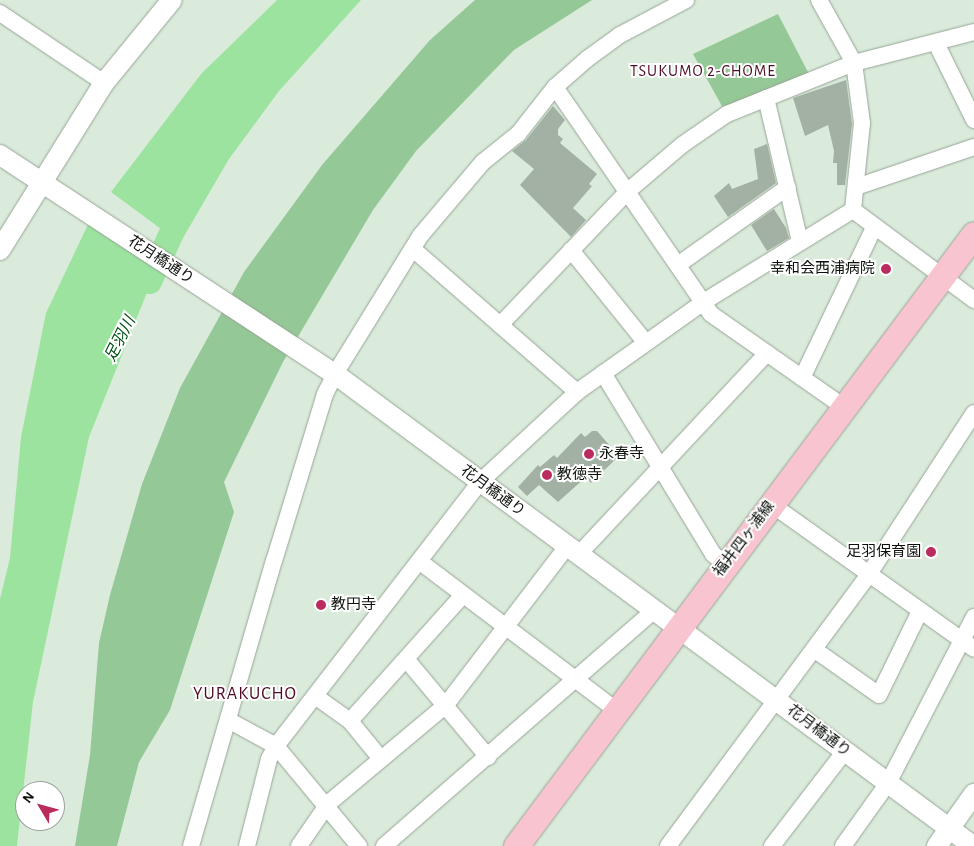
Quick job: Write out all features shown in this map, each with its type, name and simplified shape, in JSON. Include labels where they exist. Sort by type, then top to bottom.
[{"type":"main road","name":"福井四ヶ浦線","points":[[516,846],[974,234]]},
{"type":"street","points":[[0,250],[46,187],[104,83],[172,0]]},
{"type":"street","points":[[191,846],[322,403],[330,370],[413,249],[483,162],[518,134],[555,87],[620,35],[686,0]]},
{"type":"street","points":[[819,0],[854,63],[862,123],[853,210]]},
{"type":"street","points":[[0,13],[104,83]]},
{"type":"street","points":[[500,325],[628,191],[682,145],[727,114],[854,63],[974,32]]},
{"type":"street","points":[[936,43],[974,120]]},
{"type":"street","points":[[555,87],[705,301],[711,314],[844,407]]},
{"type":"street","points":[[766,98],[800,242]]},
{"type":"street","points":[[856,187],[974,147]]},
{"type":"street","name":"花月橋通り","points":[[0,155],[46,187],[330,370],[973,846]]},
{"type":"street","points":[[679,264],[788,186]]},
{"type":"street","points":[[246,846],[269,759],[276,746],[481,481],[576,392],[705,301],[853,210]]},
{"type":"street","points":[[853,210],[874,228],[974,300]]},
{"type":"street","points":[[802,378],[874,228]]},
{"type":"street","points":[[413,249],[576,392]]},
{"type":"street","points":[[571,250],[646,343]]},
{"type":"street","points":[[299,846],[324,807],[445,706],[506,628],[574,550],[660,467],[767,353]]},
{"type":"street","points":[[603,373],[713,554],[726,565]]},
{"type":"street","points":[[668,846],[815,650],[869,574],[974,413]]},
{"type":"street","points":[[771,504],[968,644]]},
{"type":"street","points":[[419,561],[617,711]]},
{"type":"street","points":[[350,721],[463,595]]},
{"type":"street","points":[[384,846],[576,681],[655,610]]},
{"type":"street","points":[[815,650],[879,694],[920,611]]},
{"type":"street","points":[[844,846],[888,783],[968,644],[974,617]]},
{"type":"street","points":[[406,659],[488,757]]},
{"type":"street","points":[[315,696],[350,721],[381,759]]},
{"type":"street","points":[[228,720],[276,746],[324,807],[359,846]]},
{"type":"street","points":[[772,846],[845,751]]},
{"type":"street","points":[[937,846],[974,794]]},
{"type":"shaded area","points":[[475,0],[592,0],[514,50],[416,151],[373,210],[283,362],[224,482],[234,512],[170,710],[139,762],[117,846],[75,846],[90,755],[99,643],[110,595],[142,484],[180,388],[244,272],[322,165],[430,40]]},
{"type":"shaded area","points":[[778,14],[810,76],[723,108],[693,54]]},
{"type":"water","points":[[277,0],[361,0],[279,91],[229,159],[180,243],[111,192],[201,74]]},
{"type":"water","points":[[92,216],[160,260],[89,437],[33,702],[24,781],[15,781],[15,831],[19,831],[17,846],[0,846],[0,599],[10,558],[21,437],[46,313]]},
{"type":"building","points":[[846,80],[852,124],[845,185],[837,185],[837,163],[833,163],[834,151],[828,125],[805,136],[793,98]]},
{"type":"building","points":[[553,106],[565,120],[558,129],[558,135],[563,139],[560,143],[597,174],[589,184],[592,186],[573,208],[586,220],[571,237],[520,185],[534,169],[512,151],[526,140]]},
{"type":"building","points":[[767,144],[776,183],[728,217],[714,196],[729,183],[732,189],[758,179],[754,149]]},
{"type":"building","points":[[774,209],[786,228],[789,238],[767,251],[751,225]]},
{"type":"building","points":[[592,431],[597,431],[611,447],[609,450],[617,458],[591,483],[586,477],[558,502],[539,485],[527,496],[518,487],[538,465],[540,467],[554,455],[557,458],[581,433],[585,437]]},
{"type":"waterway","name":"足羽川","points":[[149,281],[183,206]]},
{"type":"place","name":"幸和会西浦病院","points":[[886,269]]},
{"type":"place","name":"永春寺","points":[[589,454]]},
{"type":"place","name":"教徳寺","points":[[547,475]]},
{"type":"place","name":"足羽保育園","points":[[931,552]]},
{"type":"place","name":"教円寺","points":[[321,605]]},
{"type":"district","name":"TSUKUMO 2-CHOME","points":[[703,71]]},
{"type":"district","name":"YURAKUCHO","points":[[245,694]]}]
